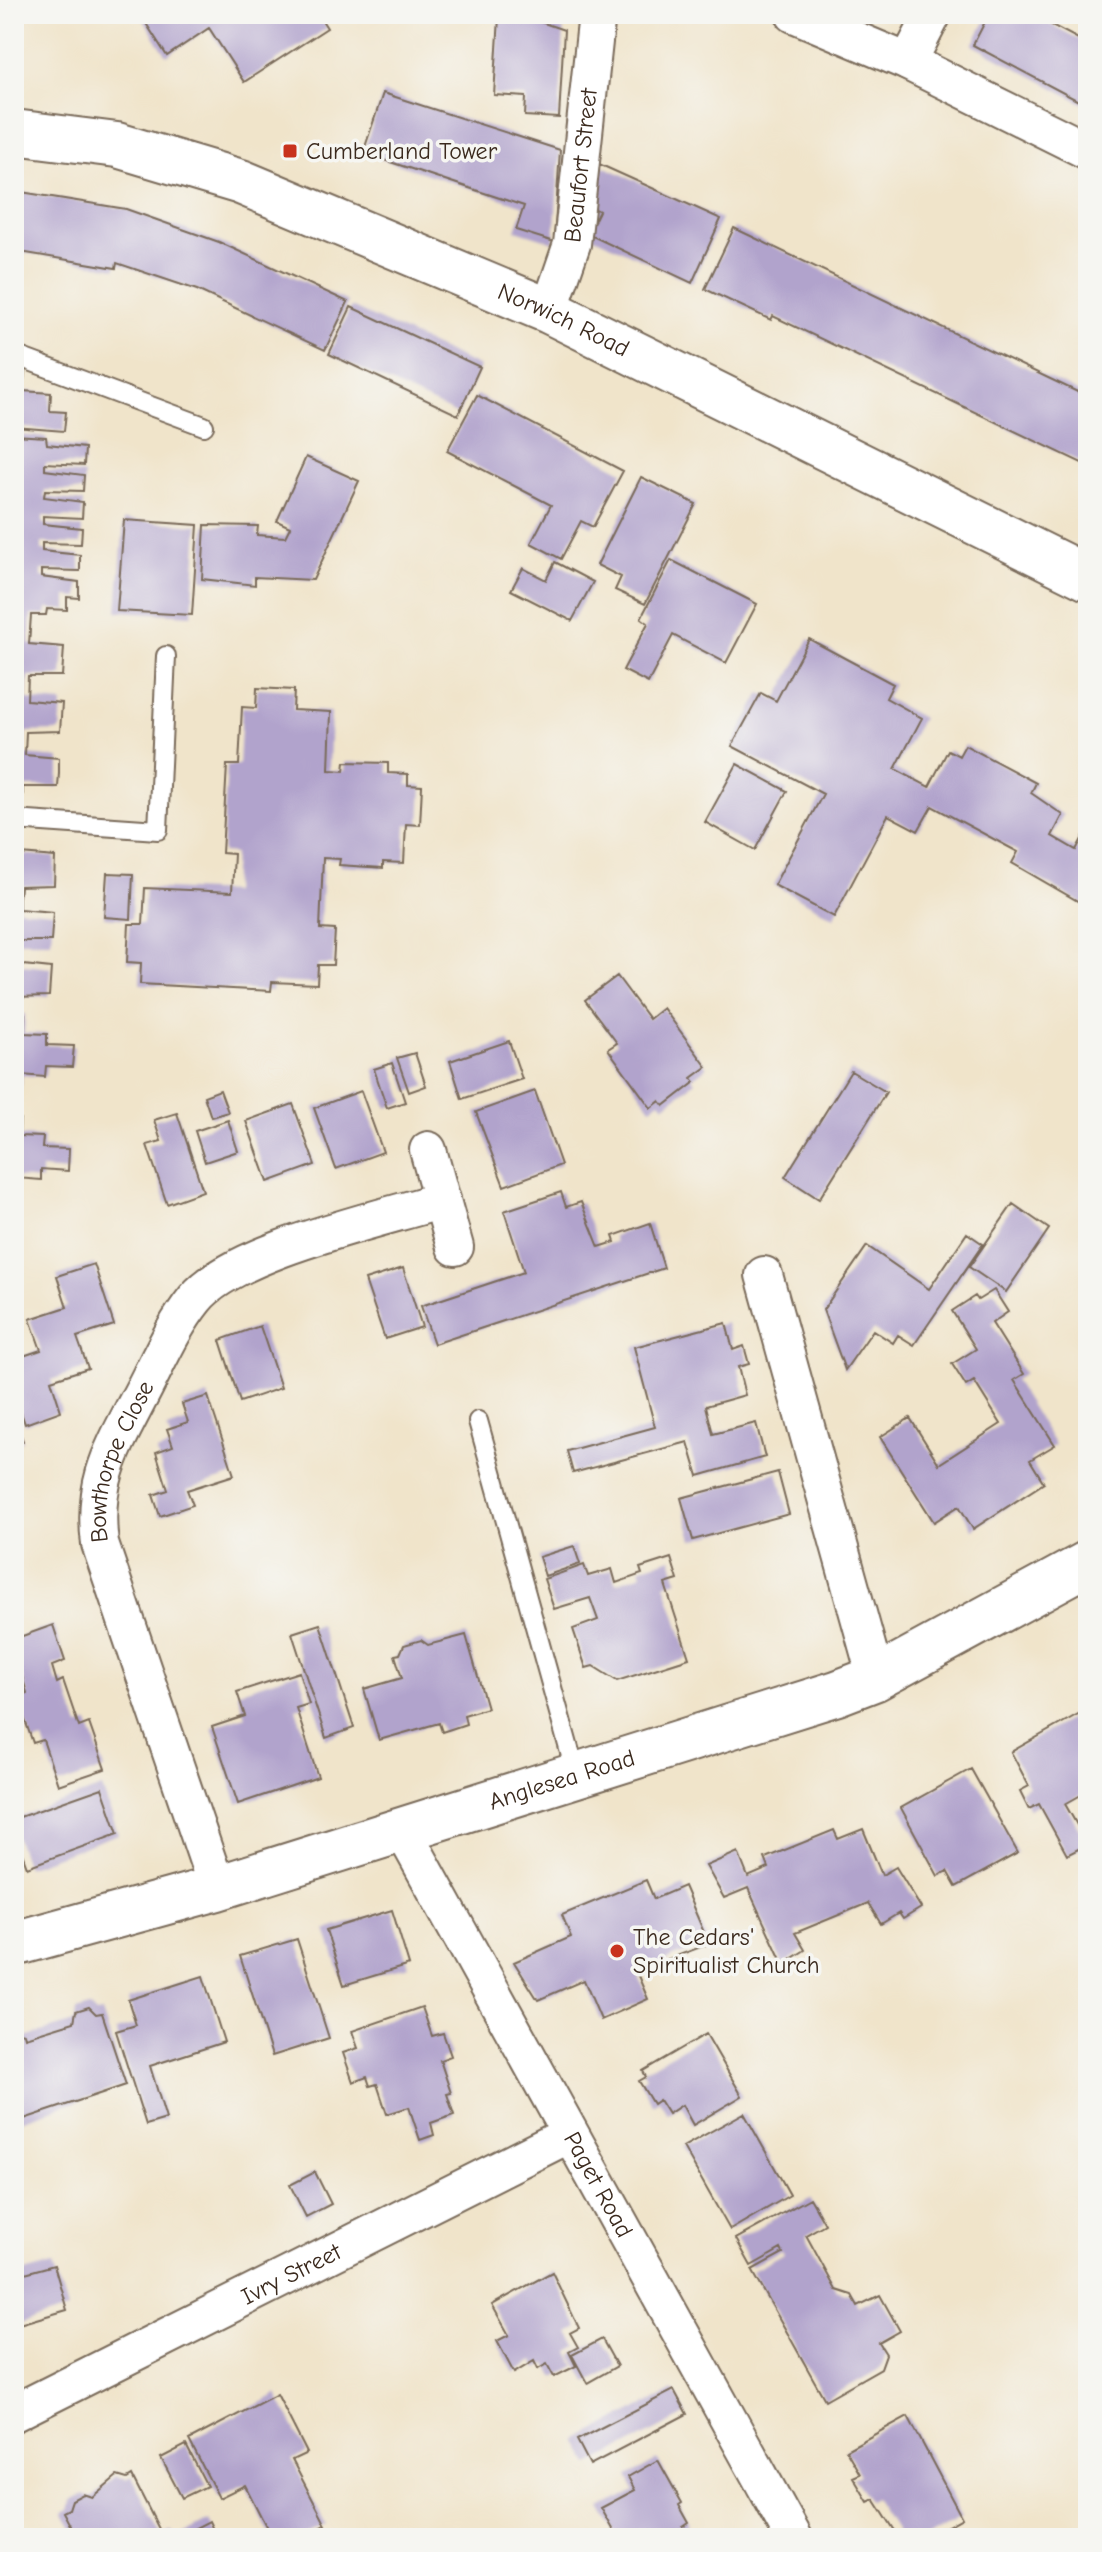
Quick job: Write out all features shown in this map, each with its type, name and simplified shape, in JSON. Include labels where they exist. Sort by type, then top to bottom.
[{"type":"main road","name":"Norwich Road","points":[[14,132],[117,145],[241,182],[549,311],[1088,578]]},
{"type":"main road","name":"Anglesea Road","points":[[14,1944],[217,1888],[403,1831],[876,1678],[1088,1563]]},
{"type":"street","name":"Beaufort Street","points":[[549,311],[572,244],[597,14]]},
{"type":"street","points":[[794,14],[908,62],[1088,151]]},
{"type":"street","points":[[908,62],[933,14]]},
{"type":"street","points":[[428,1150],[455,1247]]},
{"type":"street","name":"Bowthorpe Close","points":[[217,1888],[100,1544],[98,1493],[106,1461],[179,1322],[196,1297],[214,1281],[248,1262],[442,1200]]},
{"type":"street","points":[[764,1275],[876,1678]]},
{"type":"street","name":"Paget Road","points":[[403,1831],[568,2135],[794,2538]]},
{"type":"street","name":"Ivry Street","points":[[14,2413],[568,2135]]},
{"type":"lane","points":[[14,355],[204,426]]},
{"type":"lane","points":[[14,820],[158,830],[166,656]]},
{"type":"lane","points":[[478,1421],[576,1774]]},
{"type":"building","points":[[140,14],[318,14],[327,28],[244,82],[209,28],[167,56]]},
{"type":"building","points":[[989,14],[1031,14],[1088,44],[1088,106],[973,45]]},
{"type":"building","points":[[499,18],[532,19],[564,30],[559,118],[525,116],[526,97],[494,95]]},
{"type":"building","points":[[383,93],[560,150],[554,242],[516,230],[524,206],[363,153]]},
{"type":"building","points":[[599,164],[721,219],[692,283],[588,234],[599,211],[594,208]]},
{"type":"building","points":[[15,191],[126,209],[219,242],[348,302],[325,350],[197,290],[117,263],[116,268],[14,251]]},
{"type":"building","points":[[734,228],[1088,397],[1088,466],[773,316],[771,320],[705,289]]},
{"type":"building","points":[[351,307],[480,367],[458,415],[329,354]]},
{"type":"building","points":[[14,370],[25,371],[23,391],[51,393],[50,411],[66,412],[64,431],[14,427]]},
{"type":"building","points":[[477,395],[623,471],[593,527],[581,521],[561,559],[531,543],[551,505],[447,451]]},
{"type":"building","points":[[14,435],[46,437],[47,444],[85,448],[84,465],[45,463],[45,470],[84,475],[83,491],[45,490],[44,497],[83,502],[82,518],[43,516],[43,524],[82,528],[81,544],[42,543],[42,551],[80,555],[80,571],[41,570],[41,577],[79,582],[79,598],[67,597],[67,610],[47,609],[46,615],[31,615],[29,644],[64,647],[62,676],[28,676],[27,700],[62,703],[60,731],[26,732],[25,755],[59,758],[59,773],[58,787],[23,787],[23,799],[14,799]]},
{"type":"building","points":[[306,457],[359,481],[313,580],[255,577],[255,585],[202,579],[205,525],[258,526],[257,535],[285,537],[290,527],[277,521]]},
{"type":"building","points":[[641,477],[696,504],[645,604],[615,590],[621,577],[597,565]]},
{"type":"building","points":[[124,520],[198,525],[192,615],[117,611]]},
{"type":"building","points":[[671,560],[757,604],[726,663],[673,635],[648,683],[623,670],[648,623],[641,618]]},
{"type":"building","points":[[555,562],[593,582],[572,621],[511,590],[523,568],[546,580]]},
{"type":"building","points":[[809,639],[893,684],[886,698],[922,718],[895,769],[929,787],[948,750],[959,756],[965,745],[1036,783],[1031,793],[1063,815],[1052,836],[1076,850],[1088,828],[1088,907],[1012,863],[1018,852],[932,806],[918,831],[888,815],[834,917],[774,885],[823,794],[732,746],[761,693],[776,701]]},
{"type":"building","points":[[257,688],[294,690],[293,710],[331,712],[329,770],[344,771],[345,762],[388,763],[388,773],[408,774],[408,785],[422,786],[420,825],[406,824],[404,863],[383,862],[383,868],[339,865],[340,859],[323,858],[320,929],[335,930],[333,965],[318,965],[317,984],[272,982],[271,991],[140,984],[141,963],[127,962],[129,924],[143,924],[145,888],[232,892],[234,854],[222,853],[227,765],[239,765],[242,707],[256,708]]},
{"type":"building","points":[[737,764],[787,791],[755,850],[705,822]]},
{"type":"building","points":[[14,841],[21,842],[21,854],[55,857],[54,885],[20,886],[19,898],[19,909],[53,912],[51,941],[17,941],[16,960]]},
{"type":"building","points":[[107,873],[133,874],[131,919],[104,917]]},
{"type":"building","points":[[14,964],[51,968],[49,996],[14,997]]},
{"type":"building","points":[[617,976],[649,1019],[663,1008],[707,1067],[692,1078],[695,1082],[664,1106],[660,1101],[651,1108],[608,1049],[617,1043],[585,1000]]},
{"type":"building","points":[[14,1013],[25,1014],[24,1033],[47,1034],[47,1045],[74,1046],[72,1067],[46,1066],[45,1077],[22,1075],[20,1095],[14,1094]]},
{"type":"building","points":[[509,1041],[522,1079],[462,1099],[450,1061]]},
{"type":"building","points":[[415,1053],[426,1086],[409,1092],[397,1058]]},
{"type":"building","points":[[392,1063],[405,1102],[387,1108],[374,1069]]},
{"type":"building","points":[[851,1071],[886,1092],[819,1199],[785,1177]]},
{"type":"building","points":[[220,1090],[228,1112],[211,1117],[204,1096]]},
{"type":"building","points":[[361,1091],[383,1152],[336,1169],[314,1108]]},
{"type":"building","points":[[535,1091],[561,1165],[504,1186],[476,1112]]},
{"type":"building","points":[[293,1104],[315,1165],[268,1182],[246,1121]]},
{"type":"building","points":[[177,1113],[203,1191],[167,1204],[147,1145],[161,1141],[154,1120]]},
{"type":"building","points":[[14,1117],[20,1117],[19,1136],[43,1137],[42,1148],[69,1149],[68,1171],[41,1169],[41,1180],[17,1178],[16,1196]]},
{"type":"building","points":[[228,1120],[238,1151],[205,1162],[195,1131]]},
{"type":"building","points":[[561,1192],[566,1207],[581,1202],[599,1247],[615,1242],[613,1236],[650,1223],[664,1268],[434,1344],[421,1306],[524,1272],[504,1211]]},
{"type":"building","points":[[1013,1204],[1049,1229],[1006,1292],[969,1267]]},
{"type":"building","points":[[967,1233],[983,1244],[914,1345],[898,1335],[893,1343],[873,1330],[845,1370],[823,1310],[867,1246],[929,1289]]},
{"type":"building","points":[[94,1264],[114,1325],[77,1337],[88,1368],[51,1380],[61,1411],[25,1424],[14,1392],[14,1359],[41,1350],[30,1319],[67,1307],[57,1276]]},
{"type":"building","points":[[403,1268],[422,1327],[385,1339],[365,1280]]},
{"type":"building","points":[[994,1290],[1008,1312],[992,1323],[1024,1374],[1014,1380],[1055,1445],[1030,1460],[1044,1483],[973,1529],[959,1506],[934,1522],[880,1437],[910,1418],[939,1464],[1001,1424],[974,1381],[966,1386],[952,1364],[976,1349],[952,1311],[975,1296],[978,1300]]},
{"type":"building","points":[[726,1323],[733,1350],[744,1346],[749,1364],[738,1367],[745,1395],[706,1406],[713,1434],[756,1423],[765,1457],[698,1476],[688,1442],[573,1473],[567,1451],[655,1427],[634,1347]]},
{"type":"building","points":[[260,1326],[281,1388],[240,1402],[220,1340]]},
{"type":"building","points":[[208,1396],[234,1475],[187,1490],[193,1505],[160,1516],[153,1495],[168,1490],[156,1452],[173,1446],[167,1429],[188,1422],[182,1404]]},
{"type":"building","points":[[14,1415],[23,1441],[14,1444]]},
{"type":"building","points":[[778,1472],[789,1514],[693,1540],[681,1498]]},
{"type":"building","points":[[574,1546],[580,1564],[545,1576],[539,1557]]},
{"type":"building","points":[[671,1558],[678,1580],[665,1584],[689,1658],[617,1681],[593,1666],[586,1668],[573,1629],[598,1620],[590,1598],[554,1609],[544,1579],[584,1565],[588,1576],[612,1569],[616,1583],[642,1574],[640,1568]]},
{"type":"building","points":[[320,1624],[354,1728],[326,1738],[292,1633]]},
{"type":"building","points":[[53,1625],[65,1661],[52,1666],[57,1683],[63,1680],[79,1727],[89,1723],[105,1769],[58,1785],[43,1740],[33,1743],[17,1697],[27,1693],[22,1676],[14,1679],[14,1639]]},
{"type":"building","points":[[466,1635],[487,1708],[464,1715],[466,1724],[442,1732],[439,1723],[379,1740],[364,1689],[402,1678],[395,1655],[400,1654],[404,1645],[421,1640],[428,1645]]},
{"type":"building","points":[[299,1672],[309,1704],[296,1708],[318,1777],[238,1804],[212,1727],[245,1716],[237,1692]]},
{"type":"building","points":[[1080,1713],[1088,1727],[1088,1791],[1065,1804],[1088,1844],[1067,1855],[1039,1804],[1029,1809],[1020,1791],[1029,1786],[1011,1752]]},
{"type":"building","points":[[971,1769],[1018,1853],[956,1887],[947,1871],[938,1876],[901,1808]]},
{"type":"building","points":[[102,1788],[118,1834],[27,1867],[14,1831],[14,1819]]},
{"type":"building","points":[[863,1829],[882,1875],[896,1867],[921,1908],[903,1919],[899,1913],[881,1924],[868,1903],[795,1933],[805,1950],[783,1964],[748,1888],[724,1898],[706,1866],[738,1852],[748,1877],[769,1868],[765,1858],[834,1830],[838,1839]]},
{"type":"building","name":"The Cedars' Spiritualist Church","points":[[646,1880],[654,1899],[684,1886],[709,1944],[636,1971],[648,1999],[601,2020],[584,1980],[538,2000],[514,1962],[571,1937],[562,1915]]},
{"type":"building","points":[[392,1910],[409,1965],[344,1985],[326,1930]]},
{"type":"building","points":[[297,1939],[329,2038],[272,2056],[240,1956]]},
{"type":"building","points":[[203,1976],[224,2042],[150,2066],[166,2119],[146,2125],[116,2031],[136,2025],[128,2000]]},
{"type":"building","points":[[89,2007],[96,2014],[102,2013],[126,2085],[21,2120],[14,2098],[14,2031],[24,2033],[25,2037],[74,2022],[76,2011]]},
{"type":"building","points":[[422,2007],[432,2036],[443,2033],[451,2056],[440,2060],[451,2093],[447,2094],[454,2115],[431,2123],[434,2135],[420,2140],[409,2107],[387,2114],[377,2084],[370,2086],[367,2077],[353,2082],[343,2053],[358,2048],[352,2031]]},
{"type":"building","points":[[706,2034],[742,2096],[693,2125],[682,2105],[668,2114],[659,2100],[653,2104],[639,2081],[646,2077],[643,2071]]},
{"type":"building","points":[[744,2113],[790,2195],[730,2230],[683,2147]]},
{"type":"building","points":[[315,2172],[331,2204],[306,2217],[290,2185]]},
{"type":"building","points":[[810,2198],[825,2224],[806,2235],[836,2290],[852,2295],[858,2306],[880,2295],[900,2331],[879,2343],[886,2354],[881,2368],[825,2400],[752,2270],[783,2253],[781,2249],[751,2266],[736,2239]]},
{"type":"building","points":[[54,2265],[67,2310],[19,2324],[14,2307],[14,2276]]},
{"type":"building","points":[[552,2272],[579,2328],[570,2333],[578,2347],[569,2352],[576,2366],[554,2377],[547,2364],[538,2369],[534,2361],[514,2373],[497,2341],[509,2335],[492,2305]]},
{"type":"building","points":[[602,2339],[617,2366],[587,2383],[572,2355]]},
{"type":"building","points":[[674,2390],[687,2414],[590,2465],[577,2440]]},
{"type":"building","points":[[277,2394],[307,2453],[292,2460],[326,2525],[301,2538],[272,2538],[245,2485],[219,2498],[189,2440]]},
{"type":"building","points":[[908,2416],[962,2518],[926,2538],[899,2538],[874,2499],[868,2502],[853,2477],[860,2474],[846,2450]]},
{"type":"building","points":[[186,2445],[207,2486],[182,2498],[161,2458]]},
{"type":"building","points":[[658,2460],[682,2503],[679,2505],[689,2523],[683,2527],[689,2538],[618,2538],[601,2508],[635,2490],[628,2477]]},
{"type":"building","points":[[117,2476],[127,2479],[132,2476],[162,2535],[172,2530],[176,2538],[77,2538],[63,2512],[69,2509],[72,2500],[83,2494],[92,2497]]},
{"type":"building","points":[[209,2521],[217,2538],[176,2538]]},
{"type":"place","name":"Cumberland Tower","points":[[290,151]]},
{"type":"place","name":"The Cedars' Spiritualist Church","points":[[617,1951]]}]
